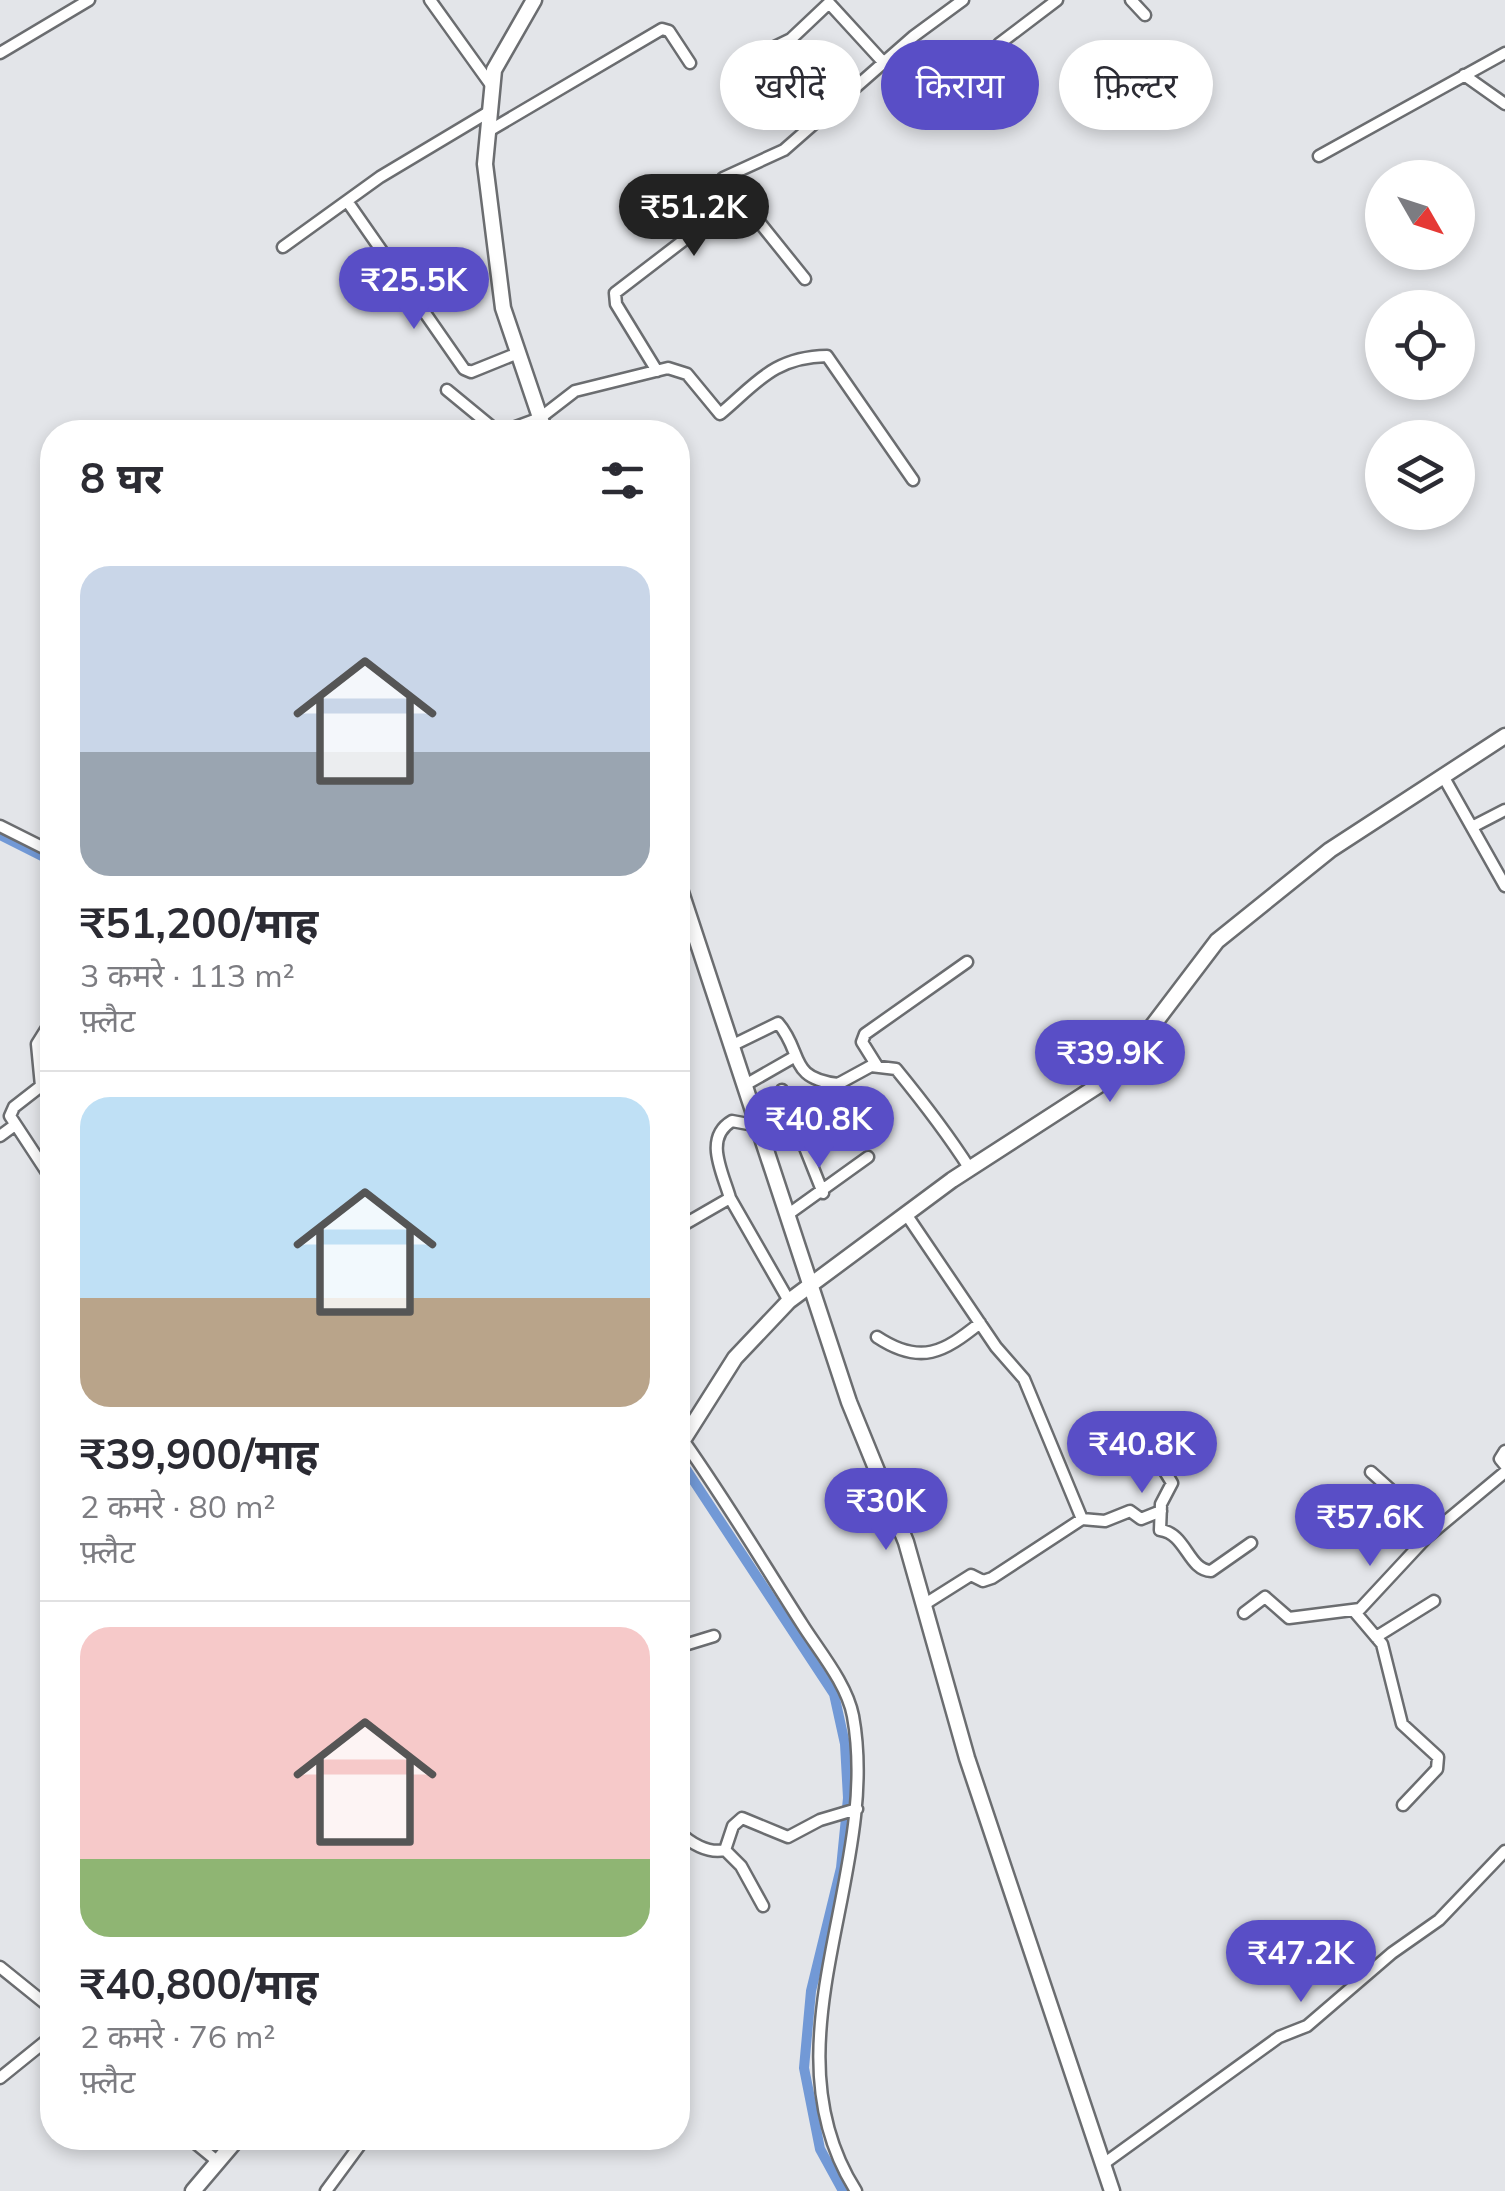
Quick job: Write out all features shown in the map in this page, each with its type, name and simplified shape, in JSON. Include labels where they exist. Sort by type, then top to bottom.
[{"type":"street","points":[[0,53],[89,0]]},
{"type":"street","points":[[430,0],[491,85]]},
{"type":"street","points":[[534,0],[499,58],[491,85],[486,132],[493,253],[503,308],[540,420]]},
{"type":"street","points":[[912,40],[963,0]]},
{"type":"street","points":[[1004,40],[1058,0]]},
{"type":"street","points":[[1130,0],[1145,15]]},
{"type":"street","points":[[787,40],[829,2],[881,59]]},
{"type":"street","points":[[486,132],[662,30],[669,31],[690,63]]},
{"type":"street","points":[[1319,156],[1505,53]]},
{"type":"street","points":[[723,178],[784,150],[881,65]]},
{"type":"street","points":[[1464,75],[1505,104]]},
{"type":"street","points":[[283,246],[487,113]]},
{"type":"street","points":[[347,201],[464,369],[471,372],[518,352]]},
{"type":"street","points":[[657,370],[616,304],[616,293],[731,204],[744,203],[805,279]]},
{"type":"street","points":[[547,420],[575,391],[657,370],[678,369],[687,374],[720,414],[743,388],[763,376],[801,358],[830,357],[913,480]]},
{"type":"street","points":[[447,390],[485,420]]},
{"type":"street","points":[[690,1425],[735,1358],[789,1301],[970,1169],[1116,1074],[1217,941],[1330,850],[1505,736]]},
{"type":"street","points":[[1443,776],[1505,886]]},
{"type":"street","points":[[1472,827],[1505,810]]},
{"type":"street","points":[[0,826],[40,846]]},
{"type":"street","points":[[690,921],[790,1213],[849,1402],[906,1542],[966,1758],[1010,1877],[1112,2191]]},
{"type":"street","points":[[877,1066],[862,1042],[865,1034],[967,962]]},
{"type":"street","points":[[731,1046],[778,1023],[794,1057],[809,1077],[832,1084],[877,1066],[898,1071],[914,1096],[932,1110],[970,1169]]},
{"type":"street","points":[[40,1041],[40,1072]]},
{"type":"street","points":[[745,1084],[794,1057]]},
{"type":"street","points":[[40,1087],[5,1113],[40,1162]]},
{"type":"street","points":[[782,1090],[824,1193]]},
{"type":"street","points":[[760,1126],[732,1122],[718,1135],[715,1146],[730,1198],[789,1301]]},
{"type":"street","points":[[0,1136],[15,1125]]},
{"type":"street","points":[[790,1213],[824,1193],[868,1156]]},
{"type":"street","points":[[690,1221],[730,1198]]},
{"type":"street","points":[[906,1214],[1031,1392],[1082,1519]]},
{"type":"street","points":[[877,1337],[894,1346],[932,1354],[946,1350],[980,1323]]},
{"type":"street","points":[[1244,1613],[1265,1597],[1289,1618],[1354,1611],[1427,1537],[1505,1468],[1500,1460],[1505,1451]]},
{"type":"street","points":[[1153,1452],[1172,1483],[1161,1511],[1160,1530],[1174,1534],[1203,1571],[1211,1571],[1251,1544]]},
{"type":"street","points":[[690,1458],[848,1700],[857,1747],[856,1810],[820,2028],[818,2087],[829,2135],[856,2191]]},
{"type":"street","points":[[1371,1472],[1401,1499],[1427,1537]]},
{"type":"street","points":[[924,1604],[971,1575],[983,1582],[992,1578],[1082,1519],[1105,1522],[1130,1510],[1141,1519],[1161,1511]]},
{"type":"street","points":[[1376,1637],[1434,1601]]},
{"type":"street","points":[[1354,1611],[1385,1653],[1402,1724],[1438,1757],[1437,1769],[1403,1804]]},
{"type":"street","points":[[690,1643],[714,1636]]},
{"type":"street","points":[[726,1850],[733,1826],[742,1818],[788,1837],[831,1816],[856,1810]]},
{"type":"street","points":[[690,1839],[708,1850],[726,1850],[741,1866],[763,1906]]},
{"type":"street","points":[[1102,2164],[1279,2037],[1307,2026],[1392,1953],[1439,1920],[1505,1852]]},
{"type":"street","points":[[0,1967],[40,1999]]},
{"type":"street","points":[[0,2078],[40,2046]]},
{"type":"street","points":[[204,2150],[217,2161]]},
{"type":"street","points":[[193,2191],[227,2150]]},
{"type":"street","points":[[326,2191],[355,2150]]},
{"type":"waterway","points":[[0,835],[40,855]]},
{"type":"waterway","points":[[690,1475],[834,1694],[845,1744],[848,1798],[841,1868],[811,1991],[804,2068],[820,2149],[843,2191]]}]
